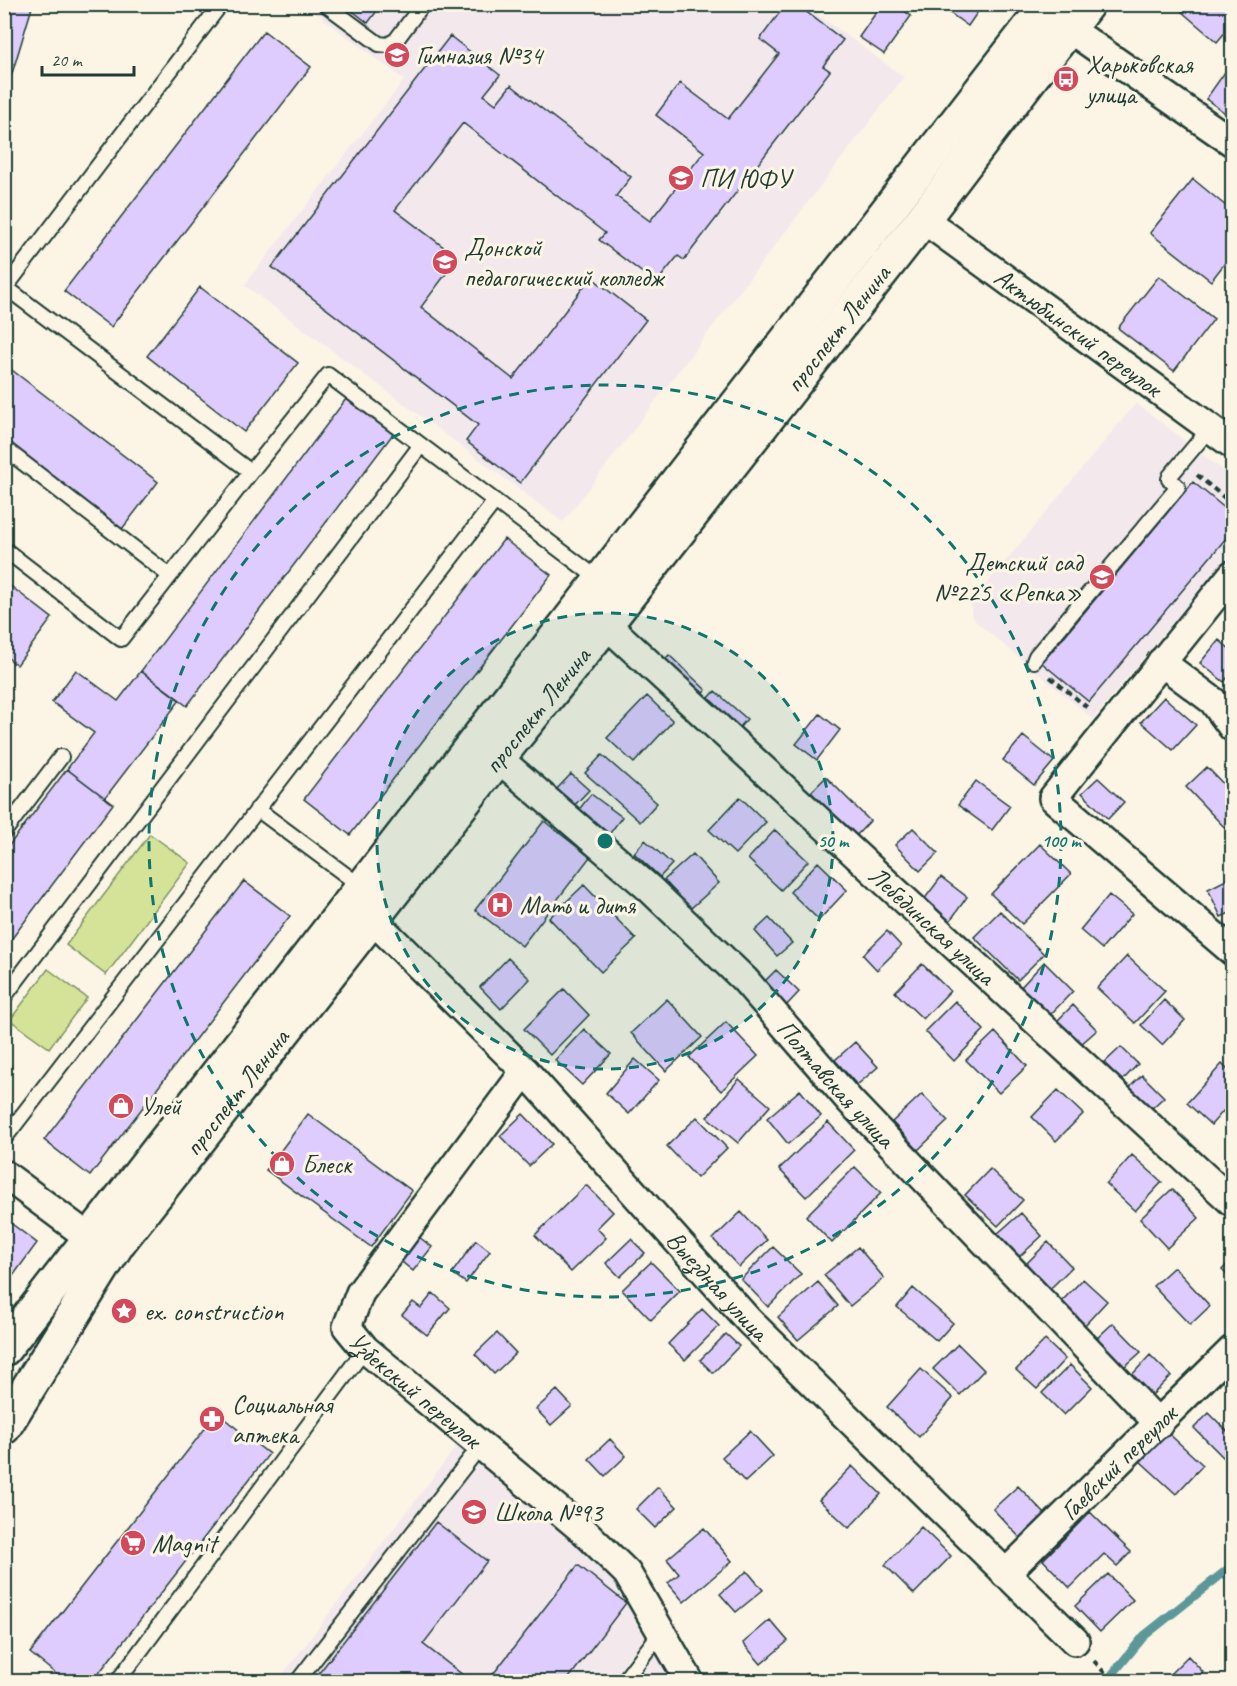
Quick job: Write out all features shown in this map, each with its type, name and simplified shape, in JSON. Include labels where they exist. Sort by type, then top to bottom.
[{"type":"main road","name":"проспект Ленина","points":[[4,1427],[118,1243],[923,219],[1068,12]]},
{"type":"main road","name":"проспект Ленина","points":[[4,1350],[362,887],[914,181],[1068,12]]},
{"type":"street","points":[[1068,12],[1233,142]]},
{"type":"street","name":"Актюбинский переулок","points":[[923,219],[1233,444]]},
{"type":"street","points":[[1233,575],[1053,798],[1233,951]]},
{"type":"street","name":"Лебединская улица","points":[[606,624],[1233,1202]]},
{"type":"street","points":[[1161,663],[1213,701],[1233,726]]},
{"type":"street","name":"Полтавская улица","points":[[498,758],[650,889],[745,980],[850,1101],[1159,1424]]},
{"type":"street","name":"Выездная улица","points":[[372,919],[525,1071],[749,1321],[1075,1641]]},
{"type":"street","name":"Узбекский переулок","points":[[525,1071],[360,1293],[347,1327],[365,1349],[585,1532],[627,1573],[690,1682]]},
{"type":"street","points":[[4,1174],[91,1239]]},
{"type":"street","name":"Гаевский переулок","points":[[1005,1574],[1233,1350]]},
{"type":"lane","points":[[221,4],[5,287],[251,472]]},
{"type":"lane","points":[[325,4],[379,44],[388,45],[396,40],[423,4]]},
{"type":"lane","points":[[4,549],[121,639],[328,375],[601,581]]},
{"type":"lane","points":[[1034,661],[1178,487],[1170,481],[1170,476],[1210,428]]},
{"type":"lane","points":[[4,997],[421,444]]},
{"type":"lane","points":[[4,448],[170,576]]},
{"type":"lane","points":[[4,1139],[495,501]]},
{"type":"lane","points":[[4,832],[61,757]]},
{"type":"lane","points":[[257,809],[362,887]]},
{"type":"lane","points":[[117,1682],[365,1349]]},
{"type":"lane","points":[[297,1682],[481,1446]]},
{"type":"lane","points":[[623,1682],[660,1633]]},
{"type":"path","points":[[1192,470],[1233,504]]},
{"type":"path","points":[[1034,661],[1036,666],[1086,708],[1094,706]]},
{"type":"path","points":[[1098,1665],[1113,1682]]},
{"type":"shaded area","points":[[305,5],[805,5],[904,77],[563,522],[244,285],[404,80]]},
{"type":"shaded area","name":"Детский сад №225 «Репка»","points":[[1136,403],[1232,477],[1232,551],[1093,719],[976,622],[971,614],[971,603]]},
{"type":"shaded area","name":"Школа №93","points":[[459,1443],[611,1569],[632,1593],[673,1681],[277,1682]]},
{"type":"green space","points":[[150,834],[190,863],[106,975],[66,945]]},
{"type":"green space","points":[[48,969],[87,998],[49,1048],[10,1020]]},
{"type":"building","points":[[4,4],[33,4],[4,100]]},
{"type":"building","points":[[344,4],[382,4],[368,23]]},
{"type":"building","points":[[786,4],[796,4],[843,40],[823,66],[830,71],[684,260],[678,256],[656,283],[599,240],[605,233],[463,123],[395,210],[458,258],[421,307],[513,379],[591,277],[646,320],[520,483],[466,441],[478,425],[272,267],[450,36],[500,75],[484,95],[496,104],[511,85],[631,177],[616,196],[650,221],[704,152],[656,115],[680,83],[728,119],[779,54],[760,39]]},
{"type":"building","points":[[882,4],[895,4],[911,16],[884,54],[859,37]]},
{"type":"building","points":[[945,4],[983,4],[968,26],[943,8]]},
{"type":"building","points":[[1188,4],[1232,4],[1232,24],[1217,42],[1182,12]]},
{"type":"building","points":[[264,31],[311,67],[111,327],[64,291]]},
{"type":"building","points":[[1232,62],[1232,118],[1206,99]]},
{"type":"building","points":[[1193,179],[1232,211],[1232,254],[1211,281],[1150,233]]},
{"type":"building","points":[[1159,276],[1214,319],[1174,371],[1118,328]]},
{"type":"building","points":[[200,287],[298,363],[244,432],[147,356]]},
{"type":"building","points":[[4,364],[158,482],[122,529],[4,438]]},
{"type":"building","points":[[346,399],[393,434],[187,706],[141,671]]},
{"type":"building","points":[[1193,482],[1232,514],[1232,531],[1089,702],[1042,663]]},
{"type":"building","points":[[504,539],[551,575],[350,835],[304,799]]},
{"type":"building","points":[[4,581],[52,618],[17,665],[4,655]]},
{"type":"building","points":[[1219,640],[1232,651],[1232,672],[1224,682],[1200,663]]},
{"type":"building","points":[[669,655],[706,690],[696,701],[658,666]]},
{"type":"building","points":[[76,670],[118,701],[141,671],[180,700],[105,798],[67,769],[94,733],[52,702]]},
{"type":"building","points":[[715,691],[747,719],[733,735],[702,706]]},
{"type":"building","points":[[647,696],[673,721],[634,763],[607,738]]},
{"type":"building","points":[[1164,697],[1196,725],[1173,750],[1141,722]]},
{"type":"building","points":[[820,714],[840,730],[817,760],[796,744]]},
{"type":"building","points":[[1023,736],[1054,761],[1034,785],[1003,760]]},
{"type":"building","points":[[602,755],[657,803],[640,822],[585,773]]},
{"type":"building","points":[[1207,767],[1232,793],[1232,823],[1226,829],[1186,787]]},
{"type":"building","points":[[67,769],[113,804],[4,949],[4,852]]},
{"type":"building","points":[[571,774],[589,790],[570,810],[553,793]]},
{"type":"building","points":[[826,777],[870,821],[855,837],[811,792]]},
{"type":"building","points":[[1098,778],[1124,802],[1108,819],[1082,793]]},
{"type":"building","points":[[976,781],[1010,806],[992,830],[958,805]]},
{"type":"building","points":[[591,794],[622,817],[605,840],[574,816]]},
{"type":"building","points":[[740,797],[766,822],[735,854],[709,830]]},
{"type":"building","points":[[544,821],[590,857],[522,946],[475,910]]},
{"type":"building","points":[[913,828],[938,853],[920,871],[895,845]]},
{"type":"building","points":[[775,830],[808,861],[781,890],[748,859]]},
{"type":"building","points":[[645,840],[672,864],[660,877],[634,853]]},
{"type":"building","points":[[1040,844],[1071,874],[1022,924],[991,894]]},
{"type":"building","points":[[693,854],[719,883],[690,909],[664,880]]},
{"type":"building","points":[[818,862],[847,890],[819,920],[790,892]]},
{"type":"building","points":[[941,877],[967,897],[950,921],[923,901]]},
{"type":"building","points":[[1232,877],[1232,912],[1221,917],[1208,889]]},
{"type":"building","points":[[244,881],[290,916],[90,1176],[44,1140]]},
{"type":"building","points":[[584,885],[636,939],[601,972],[549,918]]},
{"type":"building","points":[[1109,895],[1132,914],[1102,949],[1080,930]]},
{"type":"building","points":[[1000,911],[1044,954],[1018,980],[974,937]]},
{"type":"building","points":[[769,918],[792,943],[777,956],[755,931]]},
{"type":"building","points":[[887,931],[901,946],[877,970],[863,955]]},
{"type":"building","points":[[1127,956],[1165,991],[1135,1023],[1097,988]]},
{"type":"building","points":[[508,958],[530,979],[501,1009],[480,987]]},
{"type":"building","points":[[1044,962],[1073,991],[1049,1016],[1020,988]]},
{"type":"building","points":[[922,964],[950,991],[923,1019],[895,992]]},
{"type":"building","points":[[776,970],[799,992],[785,1007],[762,984]]},
{"type":"building","points":[[564,989],[589,1015],[550,1055],[524,1029]]},
{"type":"building","points":[[667,999],[702,1037],[666,1071],[631,1033]]},
{"type":"building","points":[[1164,1000],[1185,1020],[1162,1045],[1141,1025]]},
{"type":"building","points":[[955,1001],[984,1030],[954,1061],[925,1031]]},
{"type":"building","points":[[1073,1005],[1097,1030],[1080,1045],[1057,1021]]},
{"type":"building","points":[[726,1022],[758,1056],[721,1091],[689,1057]]},
{"type":"building","points":[[584,1029],[611,1054],[582,1085],[555,1060]]},
{"type":"building","points":[[995,1032],[1027,1066],[999,1093],[966,1060]]},
{"type":"building","points":[[855,1042],[878,1067],[857,1085],[835,1060]]},
{"type":"building","points":[[1121,1047],[1138,1064],[1122,1081],[1104,1063]]},
{"type":"building","points":[[635,1059],[659,1080],[629,1114],[606,1093]]},
{"type":"building","points":[[4,1061],[11,1066],[4,1076]]},
{"type":"building","points":[[1222,1064],[1232,1074],[1232,1101],[1211,1125],[1187,1103]]},
{"type":"building","points":[[1142,1075],[1164,1097],[1150,1110],[1128,1089]]},
{"type":"building","points":[[739,1079],[770,1106],[738,1143],[707,1117]]},
{"type":"building","points":[[800,1090],[821,1116],[788,1144],[767,1118]]},
{"type":"building","points":[[1058,1090],[1083,1114],[1056,1141],[1032,1117]]},
{"type":"building","points":[[922,1094],[948,1121],[918,1150],[892,1122]]},
{"type":"building","points":[[308,1114],[412,1191],[371,1247],[266,1170]]},
{"type":"building","points":[[523,1114],[552,1144],[529,1166],[500,1136]]},
{"type":"building","points":[[697,1117],[727,1148],[697,1178],[667,1146]]},
{"type":"building","points":[[828,1122],[854,1150],[806,1197],[779,1169]]},
{"type":"building","points":[[1132,1155],[1162,1182],[1135,1211],[1106,1184]]},
{"type":"building","points":[[855,1167],[881,1193],[832,1243],[806,1216]]},
{"type":"building","points":[[990,1169],[1023,1200],[998,1226],[965,1195]]},
{"type":"building","points":[[586,1185],[613,1212],[597,1228],[606,1238],[571,1272],[535,1235]]},
{"type":"building","points":[[1172,1189],[1199,1218],[1167,1248],[1140,1219]]},
{"type":"building","points":[[741,1212],[767,1240],[739,1267],[713,1239]]},
{"type":"building","points":[[1021,1213],[1042,1236],[1019,1257],[997,1234]]},
{"type":"building","points":[[4,1218],[37,1243],[7,1284],[4,1283]]},
{"type":"building","points":[[415,1234],[432,1247],[413,1271],[397,1258]]},
{"type":"building","points":[[631,1239],[645,1253],[620,1277],[606,1263]]},
{"type":"building","points":[[476,1240],[490,1251],[466,1283],[452,1273]]},
{"type":"building","points":[[1048,1242],[1072,1267],[1050,1289],[1026,1264]]},
{"type":"building","points":[[773,1247],[801,1274],[768,1307],[741,1279]]},
{"type":"building","points":[[858,1247],[884,1278],[850,1306],[824,1275]]},
{"type":"building","points":[[1232,1259],[1232,1280],[1222,1270]]},
{"type":"building","points":[[651,1262],[680,1291],[651,1320],[622,1290]]},
{"type":"building","points":[[1174,1267],[1210,1306],[1190,1325],[1153,1286]]},
{"type":"building","points":[[1083,1279],[1107,1301],[1084,1326],[1060,1303]]},
{"type":"building","points":[[818,1282],[838,1306],[798,1340],[778,1317]]},
{"type":"building","points":[[913,1288],[953,1323],[937,1341],[897,1307]]},
{"type":"building","points":[[433,1293],[450,1308],[427,1335],[402,1315],[413,1302],[421,1308]]},
{"type":"building","points":[[702,1309],[719,1326],[685,1360],[668,1344]]},
{"type":"building","points":[[1113,1323],[1141,1352],[1122,1369],[1094,1341]]},
{"type":"building","points":[[497,1333],[516,1353],[494,1374],[475,1354]]},
{"type":"building","points":[[726,1334],[739,1346],[713,1373],[700,1360]]},
{"type":"building","points":[[1045,1340],[1065,1359],[1037,1389],[1016,1370]]},
{"type":"building","points":[[958,1344],[984,1370],[960,1395],[933,1369]]},
{"type":"building","points":[[1150,1355],[1171,1376],[1151,1396],[1131,1376]]},
{"type":"building","points":[[1070,1365],[1092,1387],[1064,1415],[1042,1393]]},
{"type":"building","points":[[921,1369],[953,1398],[919,1437],[887,1407]]},
{"type":"building","points":[[557,1390],[572,1406],[551,1425],[536,1409]]},
{"type":"building","points":[[217,1413],[269,1454],[92,1682],[66,1682],[30,1653]]},
{"type":"building","points":[[1209,1413],[1232,1436],[1232,1466],[1194,1428]]},
{"type":"building","points":[[750,1431],[773,1456],[745,1482],[722,1457]]},
{"type":"building","points":[[1167,1432],[1203,1465],[1176,1494],[1140,1461]]},
{"type":"building","points":[[610,1439],[626,1456],[605,1476],[589,1459]]},
{"type":"building","points":[[852,1466],[881,1494],[849,1528],[819,1500]]},
{"type":"building","points":[[1018,1486],[1047,1516],[1022,1540],[993,1509]]},
{"type":"building","points":[[658,1487],[677,1507],[655,1528],[636,1509]]},
{"type":"building","points":[[1090,1512],[1131,1552],[1117,1566],[1104,1554],[1070,1588],[1043,1560]]},
{"type":"building","points":[[436,1522],[487,1561],[423,1644],[472,1682],[312,1682]]},
{"type":"building","points":[[921,1527],[951,1556],[914,1594],[885,1565]]},
{"type":"building","points":[[704,1528],[732,1561],[684,1602],[668,1583],[679,1574],[667,1559]]},
{"type":"building","points":[[578,1565],[626,1603],[566,1682],[487,1682]]},
{"type":"building","points":[[747,1571],[763,1590],[736,1612],[720,1594]]},
{"type":"building","points":[[1108,1574],[1133,1600],[1100,1632],[1075,1606]]},
{"type":"building","points":[[770,1620],[788,1641],[761,1664],[743,1643]]},
{"type":"building","points":[[1188,1656],[1203,1672],[1194,1682],[1162,1682]]},
{"type":"building","points":[[807,1673],[814,1682],[797,1682]]},
{"type":"waterway","points":[[1106,1682],[1144,1636],[1232,1566]]},
{"type":"place","name":"Гимназия №34","points":[[397,55]]},
{"type":"place","name":"Харьковская улица","points":[[1066,79]]},
{"type":"place","name":"ПИ ЮФУ","points":[[681,178]]},
{"type":"place","name":"Донской педагогический колледж","points":[[445,262]]},
{"type":"place","name":"Детский сад №225 «Репка»","points":[[1102,577]]},
{"type":"place","name":"Мать и дитя","points":[[500,905]]},
{"type":"place","name":"Улей","points":[[121,1106]]},
{"type":"place","name":"Блеск","points":[[282,1164]]},
{"type":"place","name":"ex. construction","points":[[124,1311]]},
{"type":"place","name":"Социальная аптека","points":[[212,1419]]},
{"type":"place","name":"Школа №93","points":[[474,1512]]},
{"type":"place","name":"Magnit","points":[[133,1543]]}]
